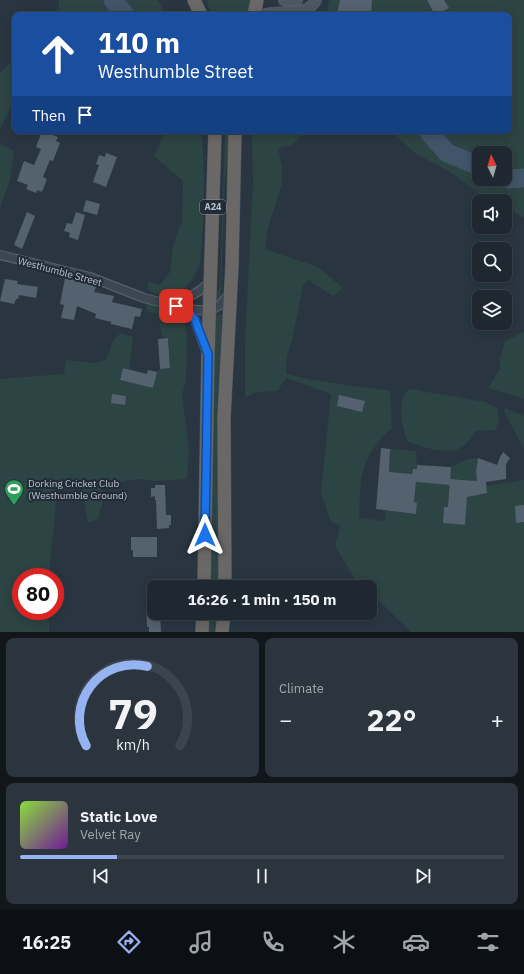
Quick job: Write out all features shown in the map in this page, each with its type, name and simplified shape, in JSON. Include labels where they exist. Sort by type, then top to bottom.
[{"type":"highway","points":[[255,12],[257,0]]},
{"type":"highway","points":[[195,1],[200,12]]},
{"type":"highway","name":"A24","points":[[204,580],[209,311],[215,134]]},
{"type":"highway","name":"A24","points":[[225,580],[224,418],[232,265],[235,134]]},
{"type":"highway","points":[[202,632],[203,620]]},
{"type":"highway","points":[[222,632],[223,620]]},
{"type":"main road","points":[[284,0],[297,0]]},
{"type":"main road","points":[[286,12],[302,10],[309,7],[316,0]]},
{"type":"street","name":"Westhumble Street","points":[[0,255],[90,277],[144,298],[186,309],[209,311]]},
{"type":"street","name":"Westhumble Street","points":[[165,303],[180,301],[195,294],[204,288],[210,280]]},
{"type":"street","points":[[209,311],[220,305],[230,292]]},
{"type":"street","points":[[186,309],[195,320],[208,354]]},
{"type":"green space","points":[[59,0],[158,0],[164,12],[55,12],[59,7]]},
{"type":"green space","points":[[207,0],[252,0],[248,12],[211,12]]},
{"type":"green space","points":[[329,0],[524,0],[524,217],[512,211],[512,194],[480,194],[447,170],[416,154],[394,134],[512,134],[512,12],[327,12]]},
{"type":"green space","points":[[12,60],[12,106],[0,129],[0,73]]},
{"type":"green space","points":[[165,134],[202,134],[204,176],[203,225],[200,264],[192,280],[182,290],[162,297],[147,289],[149,281],[160,285],[170,272],[173,247],[178,230],[182,223],[183,181],[154,156]]},
{"type":"green space","points":[[225,134],[230,134],[225,176],[221,298],[218,302],[215,302],[216,294],[220,287]]},
{"type":"green space","points":[[252,134],[303,134],[292,145],[278,148],[282,168],[282,184],[267,231],[265,249],[318,267],[343,288],[333,296],[308,280],[303,286],[292,341],[287,355],[286,374],[312,380],[390,391],[392,428],[374,448],[367,459],[361,482],[359,518],[385,521],[390,449],[416,451],[417,469],[413,469],[412,474],[397,473],[396,512],[416,514],[417,503],[414,502],[416,482],[450,485],[448,507],[444,507],[443,523],[465,525],[461,496],[469,497],[470,480],[450,479],[451,467],[468,459],[478,458],[476,471],[477,483],[486,486],[524,480],[524,632],[411,632],[377,599],[377,580],[355,580],[335,546],[340,525],[331,522],[321,493],[331,394],[286,378],[277,391],[256,392],[245,398],[245,341],[253,185]]},
{"type":"green space","points":[[0,144],[14,151],[10,180],[0,208]]},
{"type":"green space","points":[[146,303],[179,310],[183,314],[187,337],[186,381],[182,395],[189,449],[187,479],[153,481],[139,479],[107,485],[100,484],[104,498],[98,519],[88,523],[82,488],[77,480],[58,484],[50,568],[12,568],[12,620],[49,620],[49,632],[0,632],[0,379],[64,374],[66,360],[95,363],[106,360],[114,339],[121,333],[133,337],[129,369],[123,368],[120,380],[153,388],[157,372],[160,369],[170,368],[168,338],[162,335],[157,314],[147,312]]},
{"type":"green space","points":[[220,314],[222,315],[218,438],[220,580],[210,580],[215,316]]},
{"type":"green space","points":[[524,332],[524,399],[488,388],[500,369],[500,359],[505,341]]},
{"type":"green space","points":[[409,389],[485,402],[497,408],[499,421],[495,430],[476,431],[466,444],[453,450],[445,451],[430,449],[408,442],[403,426],[401,408],[403,397]]},
{"type":"green space","points":[[505,408],[524,416],[524,449],[504,411]]},
{"type":"green space","points":[[208,620],[218,620],[217,632],[207,632]]},
{"type":"building","points":[[340,0],[372,0],[371,12],[338,12]]},
{"type":"building","points":[[427,0],[444,0],[449,8],[441,12],[433,12]]},
{"type":"building","points":[[41,134],[50,134],[58,137],[56,141],[60,143],[53,161],[50,160],[43,177],[47,179],[42,192],[37,190],[36,193],[26,189],[28,185],[17,181],[24,161],[34,165],[41,149],[36,147]]},
{"type":"building","points":[[106,153],[117,157],[106,187],[93,182],[99,165],[96,164],[99,155],[105,157]]},
{"type":"building","points":[[86,200],[100,204],[97,215],[83,211]]},
{"type":"building","points":[[27,212],[35,216],[22,249],[14,245]]},
{"type":"building","points":[[76,212],[85,215],[78,240],[69,237],[70,233],[64,231],[67,223],[72,224]]},
{"type":"building","points":[[65,278],[85,282],[96,287],[94,292],[114,296],[112,302],[142,309],[140,317],[135,316],[132,329],[95,318],[96,314],[77,306],[74,320],[61,318],[64,305],[60,304]]},
{"type":"building","points":[[5,279],[18,281],[17,284],[38,287],[36,298],[19,295],[14,304],[0,301]]},
{"type":"building","points":[[168,338],[170,368],[160,369],[158,339]]},
{"type":"building","points":[[123,368],[147,374],[148,370],[157,372],[153,388],[120,380]]},
{"type":"building","points":[[112,394],[126,396],[125,405],[111,403]]},
{"type":"building","points":[[339,395],[365,401],[362,412],[337,406]]},
{"type":"building","points":[[381,448],[390,449],[389,472],[412,474],[413,469],[417,469],[417,465],[451,467],[450,485],[416,482],[414,502],[417,503],[416,514],[376,509]]},
{"type":"building","points":[[503,452],[510,458],[506,464],[506,479],[486,482],[487,493],[467,497],[465,525],[443,523],[444,507],[448,507],[450,479],[477,481],[476,471],[478,458],[497,465]]},
{"type":"building","points":[[155,485],[165,485],[166,515],[171,515],[171,525],[169,525],[169,528],[157,529],[156,500],[155,496],[151,497],[151,488],[155,488]]},
{"type":"building","points":[[524,505],[524,522],[516,523],[515,506]]},
{"type":"building","points":[[131,537],[157,537],[157,557],[133,557],[133,550],[131,550]]},
{"type":"building","points":[[146,601],[147,620],[160,620],[161,632],[149,632],[149,627],[147,627]]},
{"type":"waterway","points":[[113,0],[123,12]]},
{"type":"waterway","points":[[431,134],[447,153],[472,163]]},
{"type":"waterway","points":[[512,179],[524,178]]},
{"type":"place","name":"Dorking Cricket Club (Westhumble Ground)","points":[[14,506]]},
{"type":"route","points":[[176,306],[186,309],[195,320],[208,354],[205,535]]}]
